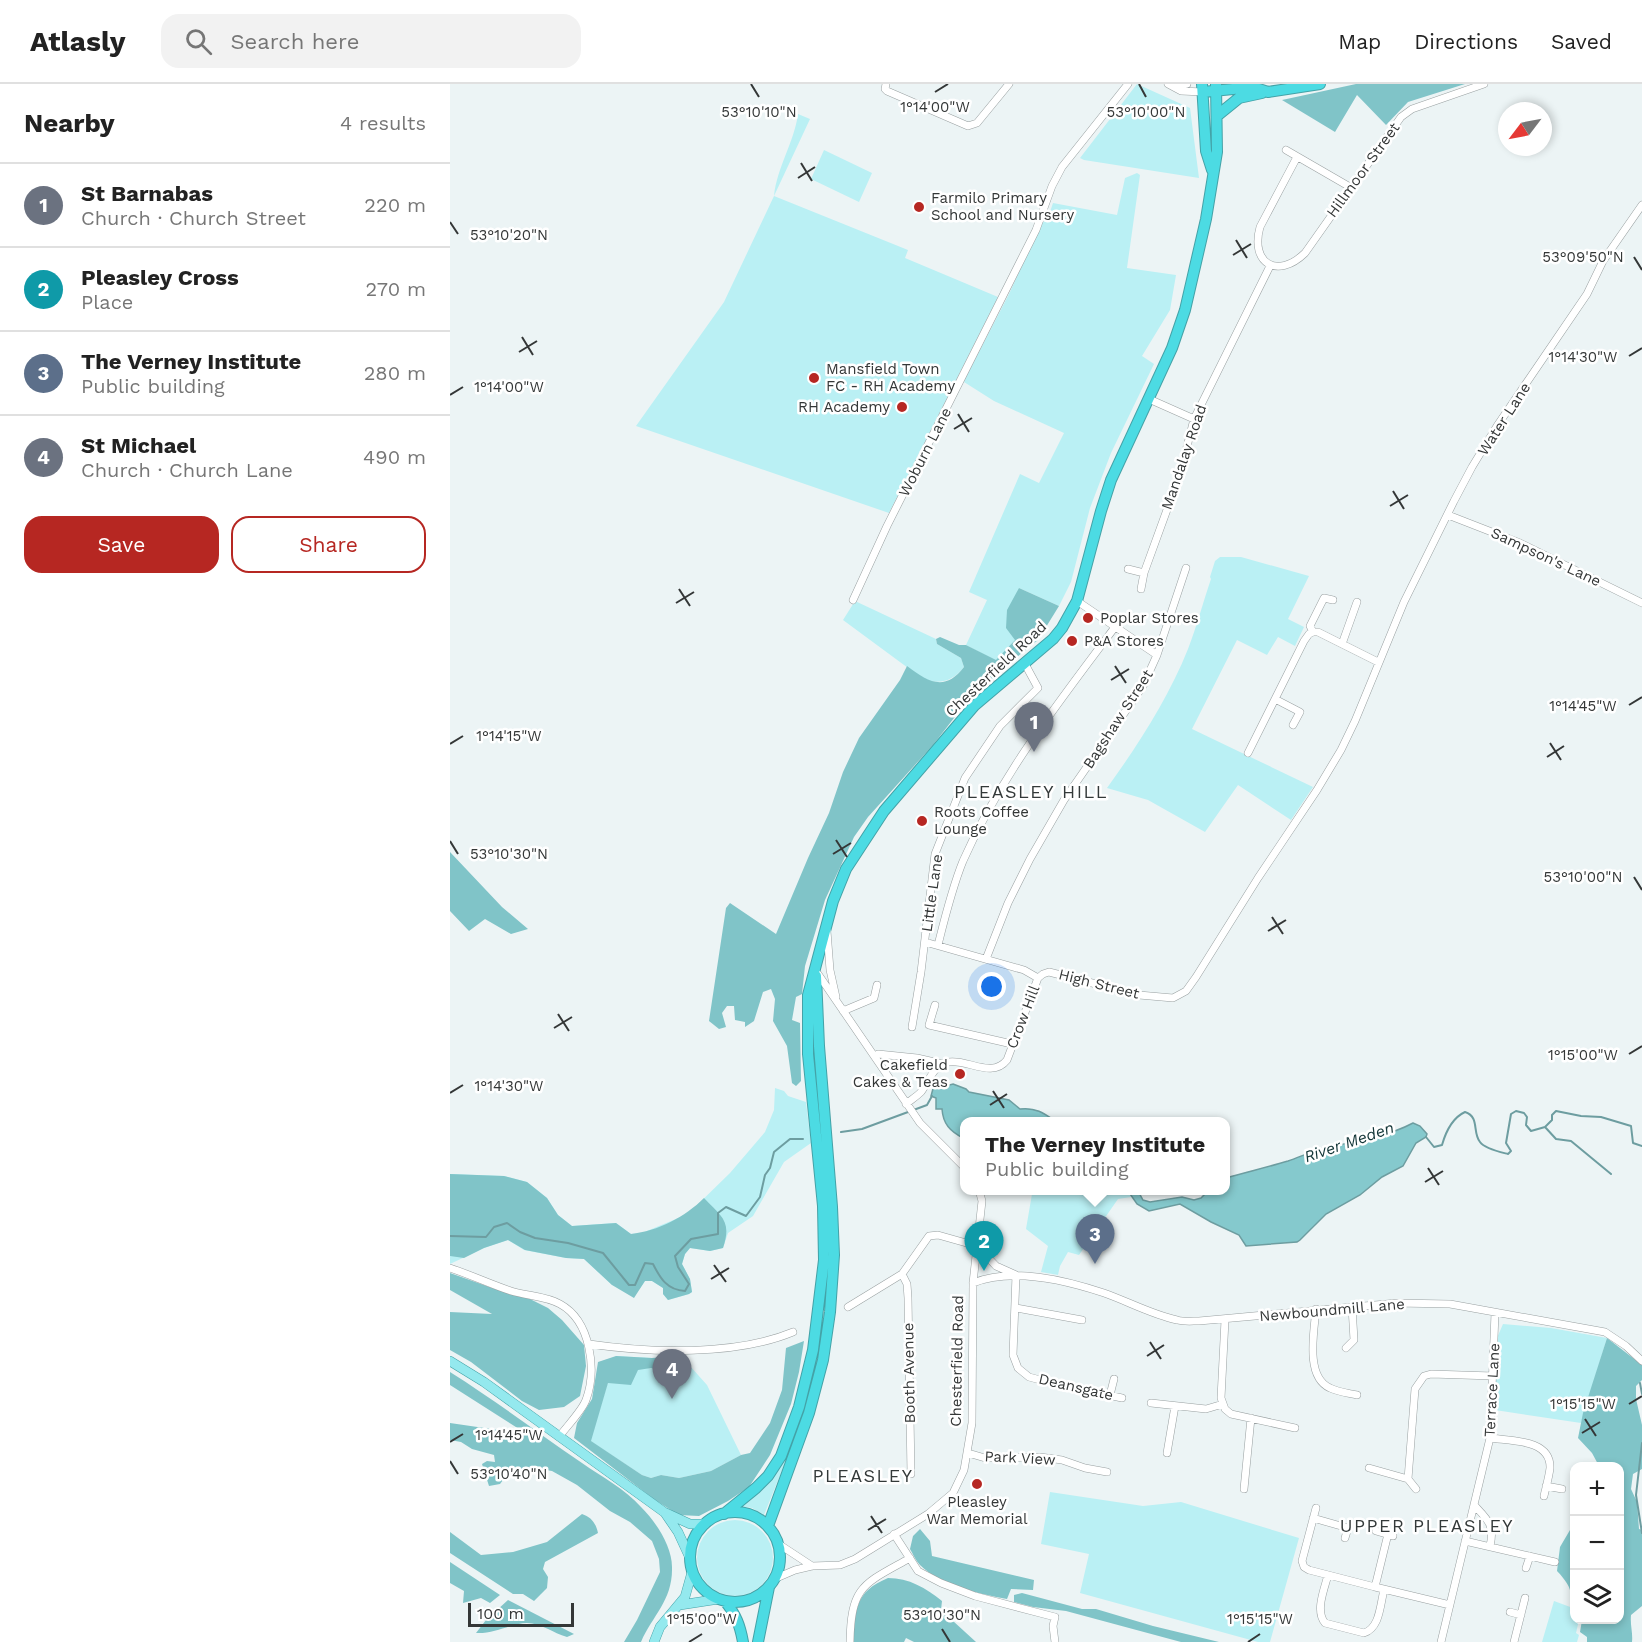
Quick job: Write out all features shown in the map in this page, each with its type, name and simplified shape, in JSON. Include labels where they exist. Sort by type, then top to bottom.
[{"type":"highway","points":[[1218,115],[1239,98],[1316,84]]},
{"type":"highway","name":"Chesterfield Road","points":[[815,970],[833,901],[846,869],[884,811],[974,706],[1053,639],[1077,601],[1111,480],[1172,348],[1184,312],[1206,219],[1217,152],[1216,87]]},
{"type":"highway","points":[[1213,173],[1206,151],[1202,88],[1243,88],[1268,92]]},
{"type":"highway","points":[[772,1583],[752,1599],[736,1602],[722,1600],[711,1596],[700,1586],[693,1572],[690,1558],[692,1543],[705,1524],[724,1514],[756,1488],[768,1476],[781,1456],[799,1407],[813,1350],[824,1260],[823,1206],[808,1045],[808,995],[815,970]]},
{"type":"highway","points":[[768,1526],[809,1413],[823,1360],[830,1312],[834,1255],[833,1226],[815,970]]},
{"type":"highway","points":[[724,1514],[746,1513],[756,1517],[768,1526],[780,1550],[780,1565],[772,1583],[758,1642]]},
{"type":"highway","points":[[722,1600],[735,1614],[741,1628],[743,1642]]},
{"type":"main road","points":[[450,1361],[484,1382],[664,1512],[690,1524],[705,1524]]},
{"type":"main road","points":[[664,1512],[678,1532],[690,1558]]},
{"type":"main road","points":[[654,1642],[660,1627],[685,1597],[693,1572]]},
{"type":"main road","points":[[680,1605],[722,1600]]},
{"type":"street","points":[[886,87],[968,126],[974,126],[1010,84]]},
{"type":"street","name":"Woburn Lane","points":[[853,600],[887,526],[1036,230],[1052,186],[1062,167],[1128,84]]},
{"type":"street","points":[[1171,85],[1187,84]]},
{"type":"street","name":"Hillmoor Street","points":[[1270,266],[1277,267],[1290,263],[1305,253],[1401,117],[1412,109],[1484,84]]},
{"type":"street","points":[[1171,85],[1180,91],[1202,88]]},
{"type":"street","points":[[1286,150],[1350,187]]},
{"type":"street","points":[[1270,266],[1264,261],[1257,238],[1260,227],[1297,157]]},
{"type":"street","name":"Water Lane","points":[[1173,998],[1186,991],[1196,977],[1257,878],[1317,790],[1355,721],[1404,602],[1454,501],[1497,426],[1587,294],[1603,261],[1642,205]]},
{"type":"street","name":"Mandalay Road","points":[[1141,589],[1144,573],[1180,474],[1194,419],[1270,266]]},
{"type":"street","points":[[1149,399],[1194,419]]},
{"type":"street","name":"Sampson's Lane","points":[[1448,515],[1520,543],[1642,603]]},
{"type":"street","name":"Bagshaw Street","points":[[986,958],[1008,903],[1064,800],[1143,686],[1157,655],[1186,568]]},
{"type":"street","points":[[1128,569],[1144,573]]},
{"type":"street","points":[[1313,632],[1310,626],[1324,598],[1333,600]]},
{"type":"street","points":[[1077,601],[1157,655]]},
{"type":"street","points":[[1342,644],[1357,602]]},
{"type":"street","points":[[938,945],[948,903],[963,862],[992,803],[1028,745],[1114,627]]},
{"type":"street","points":[[1248,753],[1309,634],[1318,632],[1378,662]]},
{"type":"street","name":"Little Lane","points":[[925,942],[935,854],[965,778],[1000,726],[1038,688],[1025,664]]},
{"type":"street","points":[[1275,699],[1300,712],[1293,725]]},
{"type":"street","name":"Chesterfield Road","points":[[827,924],[830,970],[837,1000]]},
{"type":"street","points":[[912,1027],[925,942]]},
{"type":"street","name":"High Street","points":[[925,942],[1024,970],[1038,978],[1049,972],[1139,995],[1173,998]]},
{"type":"street","name":"Chesterfield Road","points":[[815,970],[914,1116],[929,1134],[960,1163]]},
{"type":"street","name":"Crow Hill","points":[[874,1056],[878,1054],[917,1058],[943,1064],[951,1062],[994,1069],[999,1067],[1007,1060],[1038,978]]},
{"type":"street","points":[[843,1011],[874,998],[877,985]]},
{"type":"street","points":[[935,1005],[929,1025],[1012,1044]]},
{"type":"street","points":[[907,1105],[918,1095],[935,1069],[943,1064]]},
{"type":"street","name":"Chesterfield Road","points":[[772,1583],[795,1569],[840,1565],[855,1559],[928,1514],[953,1493],[964,1470],[968,1453],[973,1408],[973,1283],[982,1201],[980,1195]]},
{"type":"street","points":[[848,1307],[902,1274],[929,1236],[938,1235],[977,1246]]},
{"type":"street","name":"Newboundmill Lane","points":[[977,1246],[996,1266],[1016,1275],[1102,1292],[1177,1320],[1225,1320],[1397,1303],[1450,1304],[1605,1332],[1626,1346],[1642,1361]]},
{"type":"street","points":[[450,1268],[512,1291],[560,1304],[572,1313],[582,1328],[589,1344],[591,1368],[586,1401],[559,1437]]},
{"type":"street","name":"Booth Avenue","points":[[902,1274],[907,1284],[908,1298],[910,1474]]},
{"type":"street","name":"Newboundmill Lane","points":[[973,1283],[1016,1275]]},
{"type":"street","name":"Deansgate","points":[[1016,1275],[1013,1355],[1023,1373],[1044,1381],[1122,1398]]},
{"type":"street","points":[[1346,1348],[1354,1340],[1352,1307]]},
{"type":"street","points":[[1016,1308],[1071,1323],[1082,1320]]},
{"type":"street","points":[[1316,1310],[1313,1347],[1316,1377],[1331,1390],[1357,1395]]},
{"type":"street","name":"Terrace Lane","points":[[1442,1642],[1490,1438],[1495,1312]]},
{"type":"street","points":[[1225,1320],[1222,1404],[1225,1409],[1231,1414],[1295,1428]]},
{"type":"street","points":[[589,1344],[608,1347],[698,1350],[747,1345],[793,1332]]},
{"type":"street","points":[[1408,1479],[1415,1389],[1418,1381],[1431,1374],[1493,1376]]},
{"type":"street","points":[[1110,1395],[1114,1379]]},
{"type":"street","points":[[1151,1404],[1206,1409],[1222,1404]]},
{"type":"street","points":[[1167,1453],[1173,1444],[1175,1406]]},
{"type":"street","points":[[1244,1489],[1251,1419]]},
{"type":"street","points":[[1490,1438],[1538,1446],[1545,1451],[1550,1468],[1544,1496]]},
{"type":"street","name":"Park View","points":[[968,1453],[986,1458],[1040,1457],[1062,1460],[1085,1468],[1102,1469]]},
{"type":"street","points":[[1369,1468],[1408,1479],[1416,1489]]},
{"type":"street","points":[[1235,1479],[1245,1480]]},
{"type":"street","points":[[1546,1486],[1562,1489]]},
{"type":"street","points":[[1474,1505],[1491,1525],[1493,1534],[1490,1546]]},
{"type":"street","points":[[1316,1508],[1302,1561],[1304,1567],[1384,1590],[1450,1605]]},
{"type":"street","points":[[1313,1518],[1348,1528],[1345,1538]]},
{"type":"street","points":[[1375,1587],[1391,1535],[1376,1532]]},
{"type":"street","points":[[894,1534],[918,1571],[941,1583],[975,1596],[1054,1617],[1054,1642]]},
{"type":"street","points":[[1465,1541],[1555,1562]]},
{"type":"street","points":[[777,1543],[812,1566]]},
{"type":"street","points":[[1527,1568],[1530,1556]]},
{"type":"street","points":[[850,1642],[850,1621],[855,1600],[863,1585],[910,1558]]},
{"type":"street","points":[[1328,1575],[1320,1612],[1325,1623],[1364,1633],[1370,1631],[1375,1627],[1384,1590]]},
{"type":"street","points":[[1514,1642],[1525,1598]]},
{"type":"street","points":[[1510,1612],[1521,1615]]},
{"type":"shaded area","points":[[1137,84],[1190,108],[1199,178],[1080,158]]},
{"type":"shaded area","points":[[1356,84],[1465,84],[1408,102],[1386,125],[1357,95],[1335,132],[1282,100]]},
{"type":"shaded area","points":[[798,114],[810,119],[774,196],[778,175]]},
{"type":"shaded area","points":[[824,150],[872,173],[859,202],[811,179]]},
{"type":"shaded area","points":[[1137,173],[1140,175],[1127,268],[1176,275],[1170,310],[1142,356],[1154,364],[1111,453],[1090,508],[1071,582],[1059,606],[1019,588],[1015,640],[996,661],[966,645],[987,600],[969,592],[1020,474],[1039,483],[1064,433],[994,401],[964,382],[1009,294],[1041,224],[1048,218],[1053,203],[1117,215],[1125,178]]},
{"type":"shaded area","name":"Mansfield Town FC - RH Academy","points":[[774,196],[908,250],[905,258],[998,297],[889,513],[636,426],[724,302]]},
{"type":"shaded area","points":[[1220,557],[1241,557],[1309,576],[1288,619],[1304,627],[1295,646],[1278,637],[1267,655],[1237,640],[1192,729],[1313,787],[1291,820],[1238,785],[1205,832],[1148,800],[1107,788],[1162,704],[1180,668],[1215,561]]},
{"type":"shaded area","points":[[1019,588],[1059,606],[1038,640],[1001,670],[961,709],[933,745],[868,817],[854,837],[825,900],[805,966],[802,994],[796,997],[792,1020],[800,1023],[801,1081],[796,1086],[792,1083],[787,1046],[773,1021],[775,999],[771,989],[763,992],[754,1021],[745,1027],[745,1022],[735,1020],[734,1006],[727,1006],[722,1013],[726,1027],[719,1029],[709,1021],[726,908],[730,903],[776,934],[859,738],[900,680],[907,666],[936,682],[950,680],[957,675],[964,667],[961,658],[937,644],[936,639],[940,637],[959,645],[966,645],[996,660],[1015,640],[1006,628],[1007,610]]},
{"type":"shaded area","points":[[855,601],[936,639],[937,644],[961,658],[964,667],[951,679],[941,682],[923,679],[843,620]]},
{"type":"shaded area","points":[[450,852],[502,907],[528,929],[511,934],[485,919],[469,931],[450,911]]},
{"type":"shaded area","points":[[953,1084],[969,1092],[1009,1100],[1020,1109],[1039,1111],[1050,1117],[960,1117],[960,1136],[948,1126],[942,1109],[936,1109],[936,1098],[931,1096],[934,1085],[942,1087]]},
{"type":"shaded area","points":[[775,1088],[784,1091],[788,1096],[806,1102],[811,1143],[784,1162],[753,1216],[728,1233],[723,1248],[710,1251],[690,1248],[685,1254],[682,1264],[690,1279],[692,1292],[689,1294],[668,1300],[663,1294],[663,1288],[652,1281],[645,1281],[640,1288],[612,1285],[584,1259],[524,1250],[508,1240],[450,1264],[450,1174],[504,1176],[527,1182],[547,1198],[558,1215],[572,1226],[616,1223],[631,1234],[642,1233],[688,1214],[730,1173],[765,1132],[774,1110]]},
{"type":"shaded area","points":[[1413,1123],[1420,1126],[1427,1134],[1416,1143],[1403,1166],[1382,1177],[1360,1195],[1326,1214],[1297,1242],[1246,1246],[1239,1235],[1180,1204],[1149,1211],[1137,1204],[1131,1195],[1140,1195],[1143,1200],[1150,1202],[1182,1197],[1194,1200],[1204,1195],[1230,1195],[1230,1177],[1288,1161],[1323,1148],[1360,1141],[1404,1128]]},
{"type":"shaded area","points":[[450,1174],[504,1176],[527,1182],[547,1198],[558,1215],[572,1226],[616,1223],[631,1234],[651,1230],[670,1222],[704,1198],[724,1220],[726,1239],[723,1248],[710,1251],[690,1248],[682,1264],[690,1279],[692,1292],[668,1300],[663,1294],[663,1288],[652,1281],[645,1281],[634,1298],[612,1285],[584,1259],[525,1250],[508,1240],[464,1258],[450,1256]]},
{"type":"shaded area","points":[[1032,1195],[1130,1195],[1131,1197],[1118,1199],[1079,1255],[1068,1252],[1058,1275],[1041,1272],[1048,1246],[1026,1229]]},
{"type":"shaded area","points":[[450,1273],[495,1289],[524,1296],[548,1308],[562,1320],[584,1345],[586,1366],[580,1396],[564,1407],[539,1410],[522,1401],[471,1362],[450,1350],[450,1312],[492,1314],[450,1290]]},
{"type":"shaded area","points":[[1503,1324],[1551,1328],[1607,1338],[1581,1423],[1495,1410],[1497,1338]]},
{"type":"shaded area","points":[[1607,1338],[1642,1365],[1642,1380],[1636,1386],[1636,1399],[1642,1425],[1642,1469],[1633,1474],[1631,1489],[1637,1502],[1639,1529],[1642,1530],[1642,1606],[1631,1615],[1632,1642],[1587,1642],[1587,1637],[1580,1632],[1581,1624],[1624,1624],[1624,1462],[1597,1462],[1578,1438],[1583,1413]]},
{"type":"shaded area","points":[[804,1341],[791,1404],[770,1455],[749,1487],[699,1516],[679,1515],[655,1500],[574,1438],[577,1423],[592,1399],[598,1362],[616,1356],[670,1357],[664,1370],[651,1368],[638,1370],[631,1385],[608,1383],[591,1441],[642,1475],[651,1478],[661,1475],[679,1478],[711,1471],[741,1455],[750,1453],[770,1423],[782,1390],[786,1348]]},
{"type":"shaded area","points":[[616,1356],[670,1357],[690,1366],[707,1385],[741,1455],[711,1471],[679,1478],[661,1475],[651,1478],[642,1475],[590,1441]]},
{"type":"shaded area","points":[[450,1372],[621,1489],[641,1507],[657,1527],[669,1551],[672,1567],[671,1579],[666,1598],[641,1642],[624,1642],[660,1572],[659,1559],[652,1541],[630,1522],[610,1511],[577,1485],[552,1471],[540,1469],[506,1476],[500,1484],[489,1486],[482,1464],[487,1461],[495,1462],[494,1455],[450,1440],[450,1423],[498,1430],[519,1429],[450,1385]]},
{"type":"shaded area","points":[[786,1457],[764,1515],[752,1508],[740,1506],[766,1485]]},
{"type":"shaded area","points":[[1050,1492],[1143,1506],[1181,1502],[1299,1538],[1270,1642],[1258,1642],[1080,1593],[1089,1554],[1041,1544]]},
{"type":"shaded area","points":[[582,1514],[593,1521],[598,1533],[545,1562],[543,1569],[548,1577],[547,1588],[534,1601],[523,1594],[513,1594],[450,1553],[450,1532],[481,1555],[513,1552],[547,1542]]},
{"type":"shaded area","points":[[728,1520],[742,1520],[756,1526],[767,1537],[773,1551],[770,1573],[762,1585],[742,1596],[728,1596],[714,1590],[703,1579],[697,1565],[697,1551],[703,1537],[714,1526]]},
{"type":"shaded area","points":[[920,1529],[930,1541],[932,1556],[1034,1580],[1033,1590],[1011,1589],[1007,1599],[973,1592],[950,1584],[920,1565],[910,1549],[913,1536]]},
{"type":"shaded area","points":[[1570,1530],[1570,1591],[1557,1571],[1560,1547]]},
{"type":"shaded area","points":[[450,1562],[500,1595],[490,1603],[481,1598],[463,1603],[464,1591],[450,1583]]},
{"type":"shaded area","points":[[888,1578],[910,1582],[936,1596],[942,1601],[941,1610],[976,1642],[914,1642],[906,1638],[904,1642],[853,1642],[859,1603],[869,1589]]},
{"type":"shaded area","points":[[1022,1593],[1082,1609],[1096,1609],[1219,1642],[1181,1642],[1066,1611],[1014,1602],[1014,1595]]},
{"type":"shaded area","points":[[508,1600],[574,1634],[567,1637],[527,1623],[476,1633],[486,1620]]},
{"type":"shaded area","points":[[1554,1601],[1570,1607],[1570,1624],[1578,1624],[1577,1642],[1542,1642]]},
{"type":"waterway","name":"River Meden","points":[[841,1132],[862,1129],[927,1105],[932,1096]]},
{"type":"waterway","name":"River Meden","points":[[1426,1137],[1434,1147],[1442,1145],[1450,1126],[1465,1112],[1473,1117],[1478,1138],[1485,1147],[1508,1154],[1511,1151],[1506,1143],[1511,1114],[1516,1111],[1524,1113],[1527,1117],[1526,1125],[1531,1131],[1545,1127],[1552,1120],[1552,1115],[1556,1111],[1601,1117],[1631,1126],[1633,1143],[1642,1146]]},
{"type":"waterway","points":[[1545,1127],[1556,1139],[1571,1141],[1611,1174]]},
{"type":"waterway","name":"River Meden","points":[[450,1236],[486,1237],[494,1227],[507,1223],[535,1238],[568,1243],[603,1253],[629,1285],[635,1285],[645,1263],[653,1264],[669,1286],[685,1291],[689,1284],[678,1267],[675,1256],[691,1239],[718,1234],[718,1213],[726,1207],[746,1216],[760,1197],[774,1152],[790,1139],[803,1139]]},
{"type":"waterway","points":[[1640,1383],[1642,1394]]},
{"type":"waterway","points":[[1642,1443],[1636,1495],[1642,1533]]},
{"type":"place","name":"Farmilo Primary School and Nursery","points":[[919,207]]},
{"type":"place","name":"Mansfield Town FC - RH Academy","points":[[814,378]]},
{"type":"place","name":"RH Academy","points":[[902,407]]},
{"type":"place","name":"Poplar Stores","points":[[1088,618]]},
{"type":"place","name":"P&A Stores","points":[[1072,641]]},
{"type":"place","name":"St Barnabas","points":[[1034,752]]},
{"type":"place","name":"Roots Coffee Lounge","points":[[922,821]]},
{"type":"place","name":"Cakefield Cakes & Teas","points":[[960,1074]]},
{"type":"place","name":"The Verney Institute","points":[[1095,1264]]},
{"type":"place","name":"Pleasley Cross","points":[[984,1271]]},
{"type":"place","name":"St Michael","points":[[672,1399]]},
{"type":"place","name":"Pleasley War Memorial","points":[[977,1484]]},
{"type":"district","name":"PLEASLEY HILL","points":[[1031,791]]},
{"type":"district","name":"PLEASLEY","points":[[863,1475]]},
{"type":"district","name":"UPPER PLEASLEY","points":[[1427,1525]]}]
